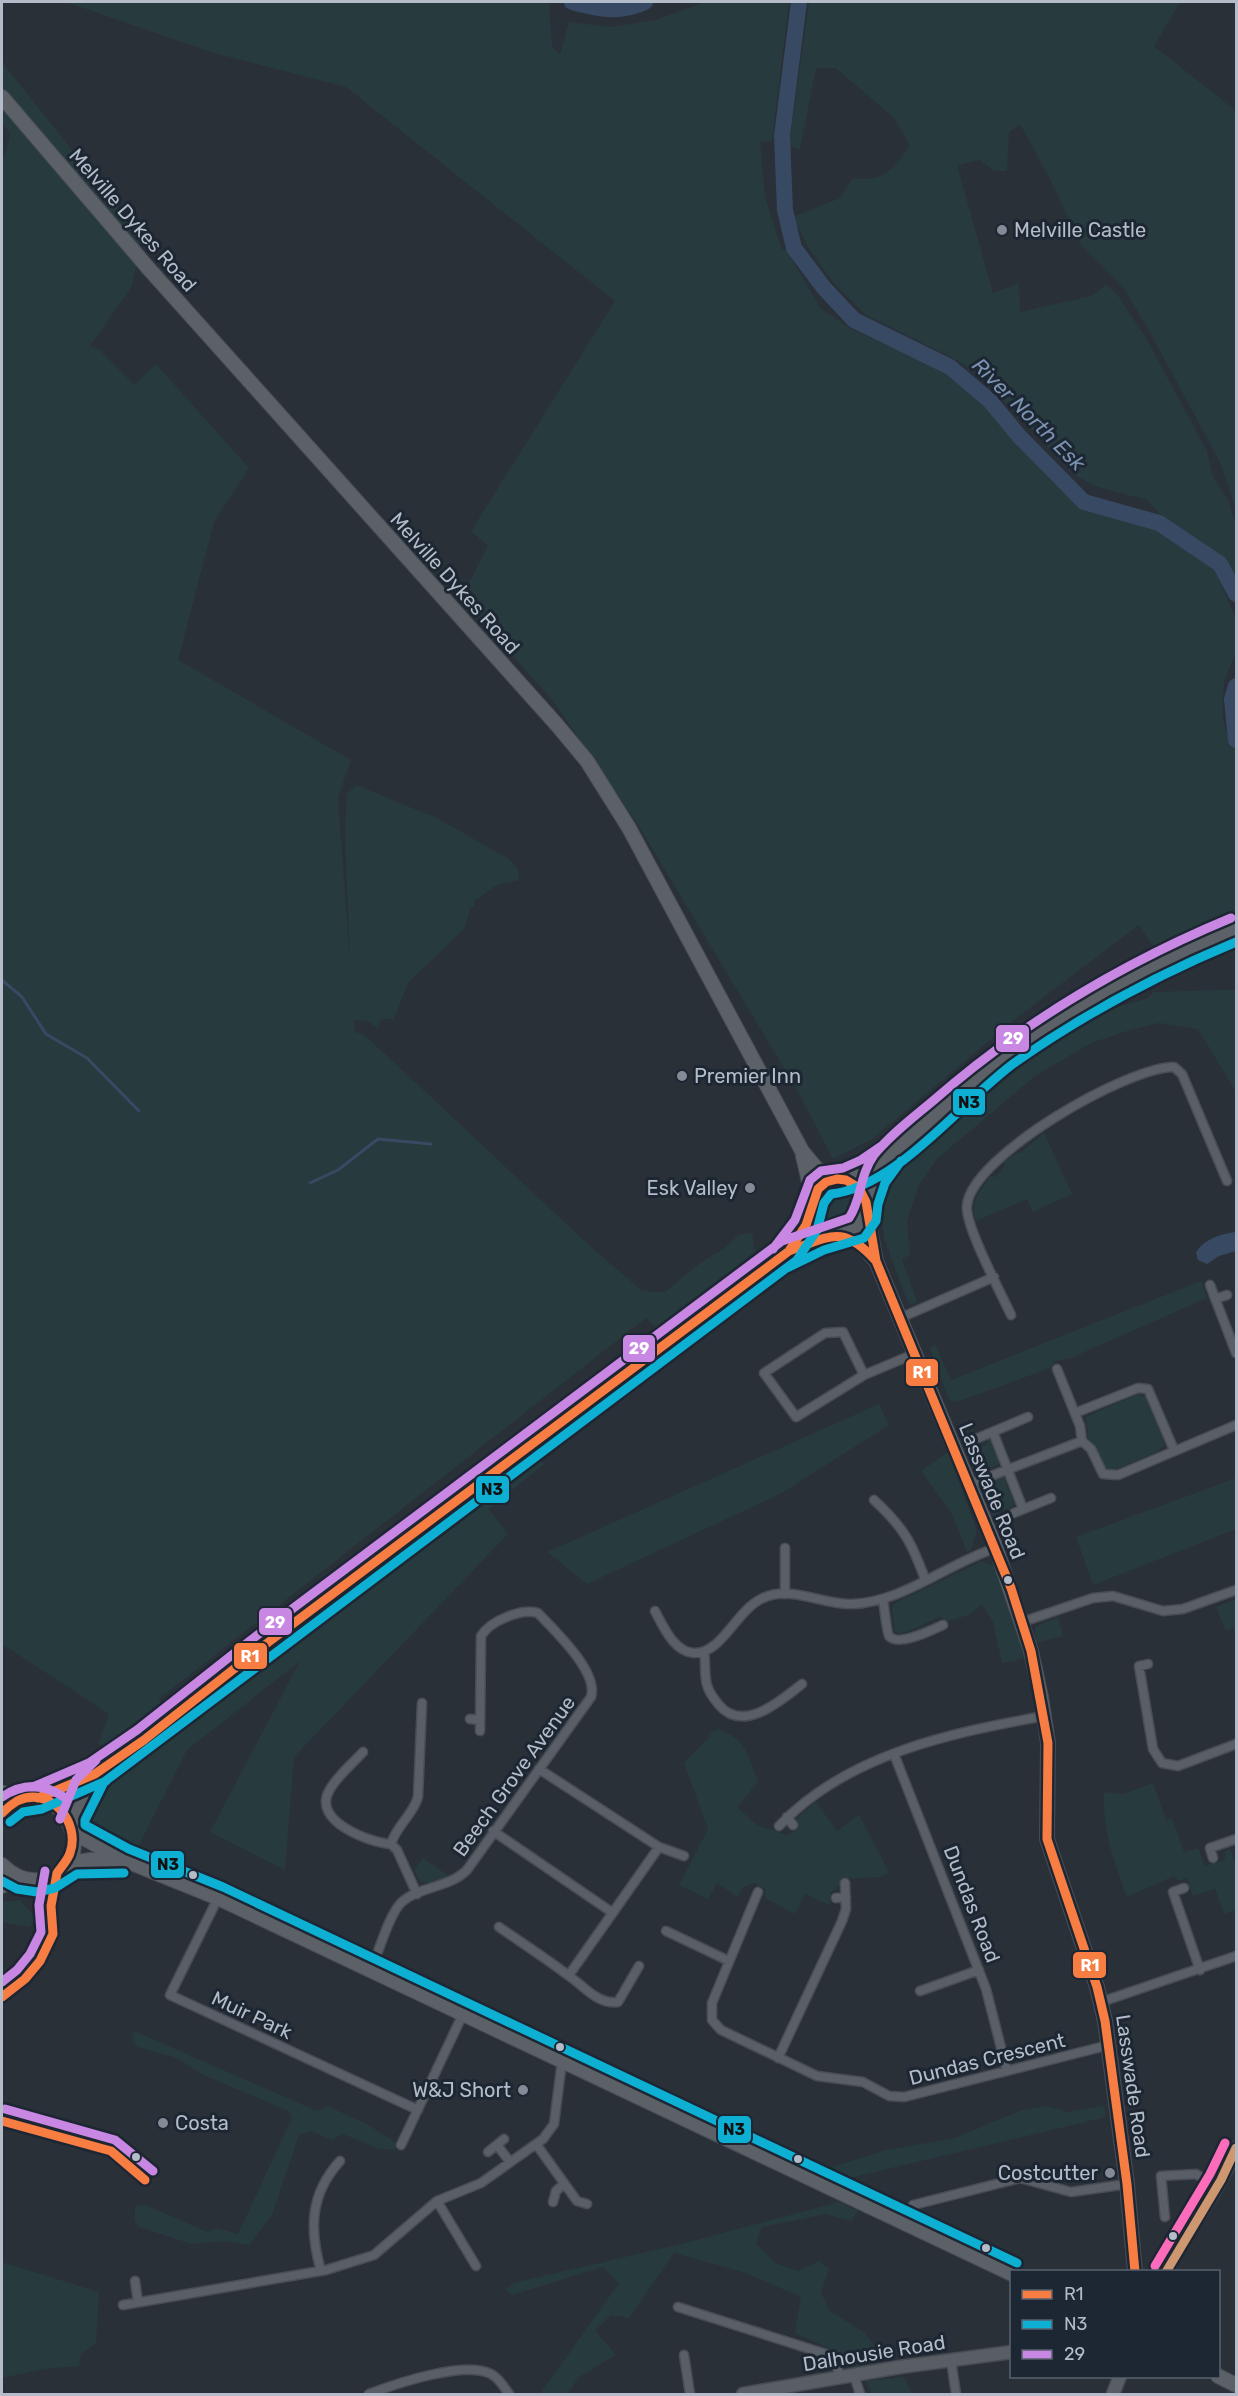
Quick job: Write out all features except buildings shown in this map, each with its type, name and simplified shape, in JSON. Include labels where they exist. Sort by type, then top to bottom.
[{"type":"main road","name":"Melville Dykes Road","points":[[2,97],[109,224],[485,647],[557,724],[587,761],[629,828],[802,1150],[817,1169],[841,1180]]},
{"type":"main road","points":[[789,1251],[806,1225],[812,1203],[826,1182],[841,1180],[885,1159],[1007,1054],[1070,1011],[1136,974],[1236,929]]},
{"type":"main road","name":"Melville Dykes Road","points":[[802,1150],[812,1203]]},
{"type":"main road","points":[[2,1813],[18,1800],[33,1797],[95,1774],[789,1251],[856,1228],[874,1178],[885,1159]]},
{"type":"main road","points":[[841,1180],[859,1188],[866,1205]]},
{"type":"main road","points":[[812,1203],[819,1226],[839,1234]]},
{"type":"main road","name":"Lasswade Road","points":[[866,1205],[876,1261],[996,1548],[1031,1651],[1048,1743],[1047,1839],[1101,2002],[1109,2045],[1127,2184],[1135,2270]]},
{"type":"main road","name":"Lasswade Road","points":[[839,1234],[861,1244],[876,1261]]},
{"type":"main road","points":[[2,1886],[21,1878],[45,1879],[57,1873],[66,1864],[73,1850],[72,1828],[80,1799],[95,1774]]},
{"type":"main road","points":[[2,1793],[33,1797],[60,1808],[72,1828],[124,1860],[218,1898],[1010,2274]]},
{"type":"main road","points":[[66,1864],[90,1860],[124,1860]]},
{"type":"main road","points":[[2,1865],[21,1878]]},
{"type":"main road","points":[[1167,2270],[1217,2186],[1236,2148]]},
{"type":"main road","name":"Dalhousie Road","points":[[742,2394],[1010,2352]]},
{"type":"main road","points":[[1220,2377],[1236,2385]]},
{"type":"main road","points":[[1113,2394],[1119,2378]]},
{"type":"street","points":[[1011,1315],[968,1216],[968,1197],[1000,1157],[1042,1125],[1131,1076],[1168,1067],[1178,1070],[1227,1181]]},
{"type":"street","points":[[900,1318],[994,1277]]},
{"type":"street","points":[[1210,1284],[1236,1353]]},
{"type":"street","points":[[1215,1299],[1227,1295]]},
{"type":"street","points":[[864,1375],[843,1332],[825,1333],[764,1373],[796,1417],[864,1375],[914,1354]]},
{"type":"street","points":[[1057,1369],[1083,1435],[1082,1442]]},
{"type":"street","points":[[1075,1413],[1138,1388],[1148,1389],[1174,1450]]},
{"type":"street","points":[[978,1438],[1029,1417]]},
{"type":"street","points":[[1082,1442],[1091,1449],[1103,1474],[1109,1476],[1236,1425]]},
{"type":"street","points":[[993,1432],[1023,1509]]},
{"type":"street","points":[[970,1484],[1082,1442]]},
{"type":"street","points":[[1014,1513],[1051,1498]]},
{"type":"street","points":[[874,1500],[900,1524],[909,1538],[925,1579]]},
{"type":"street","points":[[784,1594],[785,1548]]},
{"type":"street","points":[[655,1611],[675,1643],[686,1652],[704,1652],[719,1643],[746,1608],[772,1594],[849,1604],[883,1599],[996,1548]]},
{"type":"street","points":[[1022,1622],[1093,1598],[1113,1596],[1163,1611],[1197,1606],[1236,1590]]},
{"type":"street","points":[[883,1599],[888,1617],[886,1627],[889,1636],[894,1639],[903,1641],[943,1625]]},
{"type":"street","name":"Beech Grove Avenue","points":[[371,1970],[398,1906],[402,1901],[460,1876],[592,1692],[590,1680],[572,1649],[538,1613],[520,1612],[483,1632],[480,1731]]},
{"type":"street","points":[[704,1652],[706,1684],[723,1709],[734,1714],[745,1717],[774,1706],[802,1684]]},
{"type":"street","points":[[1148,1664],[1139,1666],[1152,1749],[1162,1763],[1178,1766],[1236,1744]]},
{"type":"street","points":[[391,1844],[394,1835],[413,1810],[418,1797],[422,1703]]},
{"type":"street","points":[[778,1826],[830,1784],[894,1754],[977,1727],[1044,1716]]},
{"type":"street","points":[[470,1719],[480,1720]]},
{"type":"street","points":[[363,1752],[328,1791],[328,1808],[332,1819],[372,1842],[391,1844],[397,1850],[417,1894]]},
{"type":"street","name":"Dundas Road","points":[[894,1754],[979,1970],[998,2027],[1007,2071]]},
{"type":"street","points":[[539,1768],[659,1847],[684,1856]]},
{"type":"street","points":[[787,1817],[792,1825]]},
{"type":"street","points":[[493,1831],[613,1912]]},
{"type":"street","points":[[1213,1858],[1210,1848],[1236,1839]]},
{"type":"street","points":[[568,1975],[659,1847]]},
{"type":"street","points":[[778,2058],[842,1921],[846,1897],[845,1883]]},
{"type":"street","points":[[1184,1888],[1173,1892],[1200,1970]]},
{"type":"street","points":[[670,1930],[729,1961],[758,1892]]},
{"type":"street","points":[[836,1898],[846,1897]]},
{"type":"street","name":"Muir Park","points":[[218,1898],[170,1995],[418,2110]]},
{"type":"street","points":[[499,1927],[506,1937],[610,2003],[618,2002],[639,1966]]},
{"type":"street","points":[[1101,2002],[1236,1956]]},
{"type":"street","name":"Dundas Crescent","points":[[729,1961],[712,2003],[712,2020],[721,2030],[818,2076],[863,2082],[896,2098],[1109,2045]]},
{"type":"street","points":[[920,1991],[979,1970]]},
{"type":"street","points":[[401,2145],[463,2014]]},
{"type":"street","points":[[123,2305],[321,2271],[374,2255],[437,2201],[453,2192],[475,2187],[543,2139],[554,2124],[561,2069],[565,2061]]},
{"type":"street","points":[[488,2152],[500,2142],[510,2162]]},
{"type":"street","points":[[536,2144],[577,2201],[587,2204]]},
{"type":"street","points":[[321,2271],[313,2232],[316,2196],[326,2176],[340,2162]]},
{"type":"street","points":[[1165,2217],[1161,2176],[1191,2172],[1217,2186]]},
{"type":"street","points":[[913,2205],[1020,2178],[1071,2192],[1127,2184]]},
{"type":"street","points":[[554,2202],[556,2191],[564,2184]]},
{"type":"street","points":[[437,2201],[476,2266]]},
{"type":"street","points":[[135,2281],[138,2302]]},
{"type":"street","points":[[678,2308],[829,2355],[836,2362],[840,2378]]},
{"type":"street","points":[[684,2355],[690,2394]]},
{"type":"street","points":[[951,2360],[956,2394]]},
{"type":"street","points":[[369,2394],[394,2385],[451,2371],[484,2371],[498,2379],[509,2394]]},
{"type":"street","points":[[854,2375],[860,2394]]},
{"type":"green space","points":[[66,2],[543,2],[549,4],[552,46],[560,55],[569,22],[611,27],[655,20],[706,2],[789,2],[772,141],[760,142],[765,197],[782,250],[786,249],[820,308],[853,330],[950,374],[984,402],[1041,467],[1083,507],[1124,521],[1157,528],[1190,547],[1214,568],[1236,619],[1236,652],[1224,681],[1222,717],[1229,740],[1236,749],[1236,917],[1155,949],[1139,925],[1014,1020],[872,1139],[833,1159],[796,1088],[638,825],[554,702],[461,598],[488,546],[471,531],[615,301],[346,87],[211,52]]},
{"type":"green space","points":[[809,2],[1180,2],[1154,46],[1236,111],[1236,509],[1220,462],[1148,329],[1123,287],[1081,245],[1051,181],[1020,124],[1009,132],[1007,171],[994,171],[980,160],[957,165],[993,293],[1019,283],[1020,312],[1092,296],[1106,284],[1119,297],[1146,338],[1207,451],[1213,477],[1229,502],[1236,527],[1236,582],[1219,555],[1162,516],[1147,500],[1094,486],[1075,475],[986,382],[959,361],[866,315],[832,281],[809,249],[793,217],[840,198],[853,178],[873,178],[888,172],[910,145],[894,118],[836,68],[816,68],[800,149],[789,146]]},
{"type":"green space","points":[[2,62],[142,238],[132,286],[90,346],[98,349],[134,385],[156,364],[249,468],[214,522],[178,660],[351,760],[338,798],[350,960],[345,833],[347,794],[356,785],[439,819],[509,859],[518,869],[519,880],[497,885],[474,901],[475,905],[470,909],[464,929],[408,983],[394,1019],[381,1019],[378,1028],[367,1021],[354,1020],[355,1032],[363,1034],[590,1246],[642,1291],[665,1292],[699,1264],[726,1247],[738,1235],[752,1233],[755,1252],[735,1270],[678,1310],[672,1324],[660,1332],[646,1318],[159,1699],[165,1708],[145,1724],[103,1745],[98,1744],[109,1714],[2,1644],[2,158],[6,153],[10,133],[2,123]]},
{"type":"green space","points":[[1236,990],[1236,1092],[1198,1029],[1159,1023],[1091,1043],[1035,1076],[937,1159],[919,1185],[907,1221],[910,1254],[902,1260],[917,1301],[914,1304],[908,1303],[884,1238],[882,1221],[885,1201],[898,1170],[944,1126],[1023,1063],[1086,1021],[1111,1009],[1148,998],[1153,992]]},
{"type":"green space","points":[[1044,1133],[1072,1194],[1033,1212],[1027,1199],[976,1221],[975,1202],[979,1192],[991,1176],[995,1177],[1005,1166],[1004,1162],[1016,1153],[1020,1153]]},
{"type":"green space","points":[[840,1187],[854,1193],[860,1207],[854,1221],[840,1227],[826,1221],[820,1207],[826,1193]]},
{"type":"green space","points":[[1201,1281],[1207,1298],[1073,1357],[1056,1361],[1050,1368],[957,1402],[949,1399],[930,1349],[935,1344],[951,1380]]},
{"type":"green space","points":[[1137,1394],[1146,1397],[1165,1445],[1157,1452],[1112,1471],[1105,1467],[1095,1455],[1089,1440],[1086,1417]]},
{"type":"green space","points":[[879,1404],[889,1425],[782,1493],[587,1584],[547,1552]]},
{"type":"green space","points":[[967,1428],[973,1450],[988,1444],[986,1437],[991,1440],[999,1460],[998,1465],[980,1472],[972,1468],[959,1437],[960,1432]]},
{"type":"green space","points":[[948,1452],[977,1530],[971,1550],[967,1552],[952,1514],[921,1471]]},
{"type":"green space","points":[[535,1453],[544,1464],[489,1509],[508,1534],[294,1757],[285,1870],[210,1832],[300,1661],[187,1750],[137,1849],[94,1828],[89,1817],[94,1804],[144,1749]]},
{"type":"green space","points":[[1003,1475],[1014,1503],[1010,1508],[999,1511],[1002,1522],[996,1524],[981,1485]]},
{"type":"green space","points":[[1236,1478],[1236,1529],[1093,1585],[1076,1537]]},
{"type":"green space","points":[[982,1561],[994,1566],[1026,1658],[1002,1663],[993,1622],[982,1604],[969,1615],[948,1621],[940,1617],[900,1634],[895,1632],[892,1608],[895,1603]]},
{"type":"green space","points":[[1236,1599],[1236,1627],[1226,1631],[1216,1607]]},
{"type":"green space","points":[[1058,1617],[1063,1636],[1036,1643],[1035,1627]]},
{"type":"green space","points":[[718,1729],[740,1743],[751,1764],[758,1782],[737,1807],[757,1825],[787,1835],[797,1830],[797,1818],[816,1802],[837,1831],[859,1815],[889,1872],[881,1877],[840,1879],[840,1885],[830,1893],[831,1906],[805,1894],[795,1914],[765,1898],[765,1889],[754,1883],[743,1887],[738,1897],[717,1883],[708,1899],[679,1885],[708,1829],[684,1763],[708,1739],[709,1733]]},
{"type":"green space","points":[[1153,1783],[1166,1820],[1172,1818],[1184,1852],[1198,1848],[1205,1866],[1225,1860],[1225,1852],[1230,1848],[1236,1866],[1236,1910],[1224,1914],[1215,1889],[1193,1896],[1187,1878],[1179,1881],[1174,1876],[1127,1897],[1107,1833],[1104,1792],[1123,1794]]},
{"type":"green space","points":[[423,1858],[449,1876],[428,1884],[420,1881],[414,1870]]},
{"type":"green space","points":[[20,1900],[35,1917],[30,1927],[2,1922],[2,1902]]},
{"type":"green space","points":[[134,2031],[317,2111],[327,2106],[367,2124],[396,2143],[395,2149],[379,2149],[343,2134],[331,2140],[312,2131],[299,2135],[272,2215],[249,2245],[225,2241],[191,2244],[139,2227],[135,2221],[135,2206],[146,2205],[207,2232],[217,2228],[238,2234],[292,2118],[289,2111],[203,2075],[177,2058],[137,2047],[132,2040]]},
{"type":"green space","points":[[1047,2106],[1068,2112],[1104,2106],[1106,2117],[837,2181],[826,2169],[886,2150],[955,2138],[1022,2110]]},
{"type":"green space","points":[[839,2202],[858,2211],[851,2221],[825,2214],[762,2227],[756,2243],[775,2263],[798,2271],[819,2261],[829,2269],[821,2293],[830,2311],[865,2333],[886,2361],[849,2369],[833,2350],[795,2333],[801,2297],[743,2272],[674,2253],[629,2318],[611,2315],[595,2330],[616,2355],[579,2377],[567,2394],[540,2394],[619,2283],[603,2267],[512,2295],[506,2290],[513,2283],[685,2243]]},
{"type":"green space","points":[[2,2262],[99,2292],[96,2343],[81,2354],[79,2366],[44,2369],[2,2378]]},
{"type":"green space","points":[[904,2377],[912,2394],[872,2394],[865,2381]]},
{"type":"water","points":[[1236,1232],[1236,1251],[1219,1256],[1207,1264],[1198,1260],[1196,1253],[1203,1244],[1219,1236]]},
{"type":"waterway","name":"River North Esk","points":[[572,2],[608,9],[626,8],[645,2]]},
{"type":"waterway","name":"River North Esk","points":[[799,2],[782,136],[785,210],[794,248],[824,288],[854,320],[950,367],[990,401],[1019,436],[1084,502],[1159,523],[1220,564],[1236,594]]},
{"type":"waterway","name":"River North Esk","points":[[1236,686],[1232,699],[1236,740]]},
{"type":"waterway","points":[[2,980],[22,997],[46,1034],[87,1058],[139,1111]]},
{"type":"waterway","points":[[310,1183],[338,1170],[378,1139],[431,1144]]},
{"type":"transit line","name":"29","points":[[33,1787],[89,1763],[137,1730],[251,1640],[782,1241],[849,1218],[869,1163],[881,1147],[911,1119],[1003,1045],[1075,997],[1113,975],[1152,954],[1231,918]]},
{"type":"transit line","name":"N3","points":[[1017,2263],[223,1887],[129,1849],[85,1825],[85,1820],[104,1782],[797,1260],[817,1230],[824,1203],[831,1194],[856,1188],[881,1176],[929,1139],[996,1077],[1070,1027],[1151,981],[1236,942]]},
{"type":"transit line","name":"29","points":[[773,1249],[795,1220],[810,1180],[821,1171],[843,1168],[861,1160],[883,1145]]},
{"type":"transit line","name":"N3","points":[[787,1268],[824,1250],[864,1238],[876,1221],[878,1204],[885,1183],[901,1161]]},
{"type":"transit line","name":"R1","points":[[789,1251],[806,1225],[818,1189],[826,1182],[837,1179],[846,1180],[859,1188],[866,1202],[876,1261],[1011,1588],[1031,1651],[1048,1743],[1047,1839],[1097,1987],[1105,2021],[1127,2184],[1135,2270]]},
{"type":"transit line","name":"R1","points":[[38,1798],[95,1774],[144,1740],[258,1650],[789,1251],[836,1236],[854,1242],[865,1249],[876,1261]]},
{"type":"transit line","name":"29","points":[[60,1819],[76,1780],[96,1760]]},
{"type":"transit line","name":"N3","points":[[10,1822],[23,1812],[42,1809],[106,1781]]},
{"type":"transit line","name":"29","points":[[2,1797],[18,1789],[35,1787],[51,1790],[67,1799]]},
{"type":"transit line","name":"R1","points":[[2,1813],[17,1801],[29,1797],[41,1798],[60,1809],[67,1819],[72,1841],[69,1856],[57,1873]]},
{"type":"transit line","name":"29","points":[[2,1982],[17,1970],[30,1954],[41,1932],[39,1905],[45,1871]]},
{"type":"transit line","name":"R1","points":[[2,1997],[25,1979],[40,1961],[53,1934],[51,1906],[57,1873]]},
{"type":"transit line","name":"N3","points":[[2,1881],[17,1889],[37,1892],[55,1888],[77,1874],[124,1873]]},
{"type":"transit line","name":"29","points":[[5,2109],[115,2140],[153,2171]]},
{"type":"transit line","name":"R1","points":[[2,2121],[111,2151],[145,2180]]},
{"type":"transit line","points":[[1155,2266],[1210,2174],[1225,2143]]},
{"type":"transit line","points":[[1167,2270],[1221,2180],[1236,2148]]},
{"type":"place","name":"Melville Castle","points":[[1002,230]]},
{"type":"place","name":"Premier Inn","points":[[682,1076]]},
{"type":"place","name":"Esk Valley","points":[[750,1188]]},
{"type":"place","name":"W&J Short","points":[[523,2090]]},
{"type":"place","name":"Costa","points":[[163,2123]]},
{"type":"place","name":"Costcutter","points":[[1110,2173]]}]
